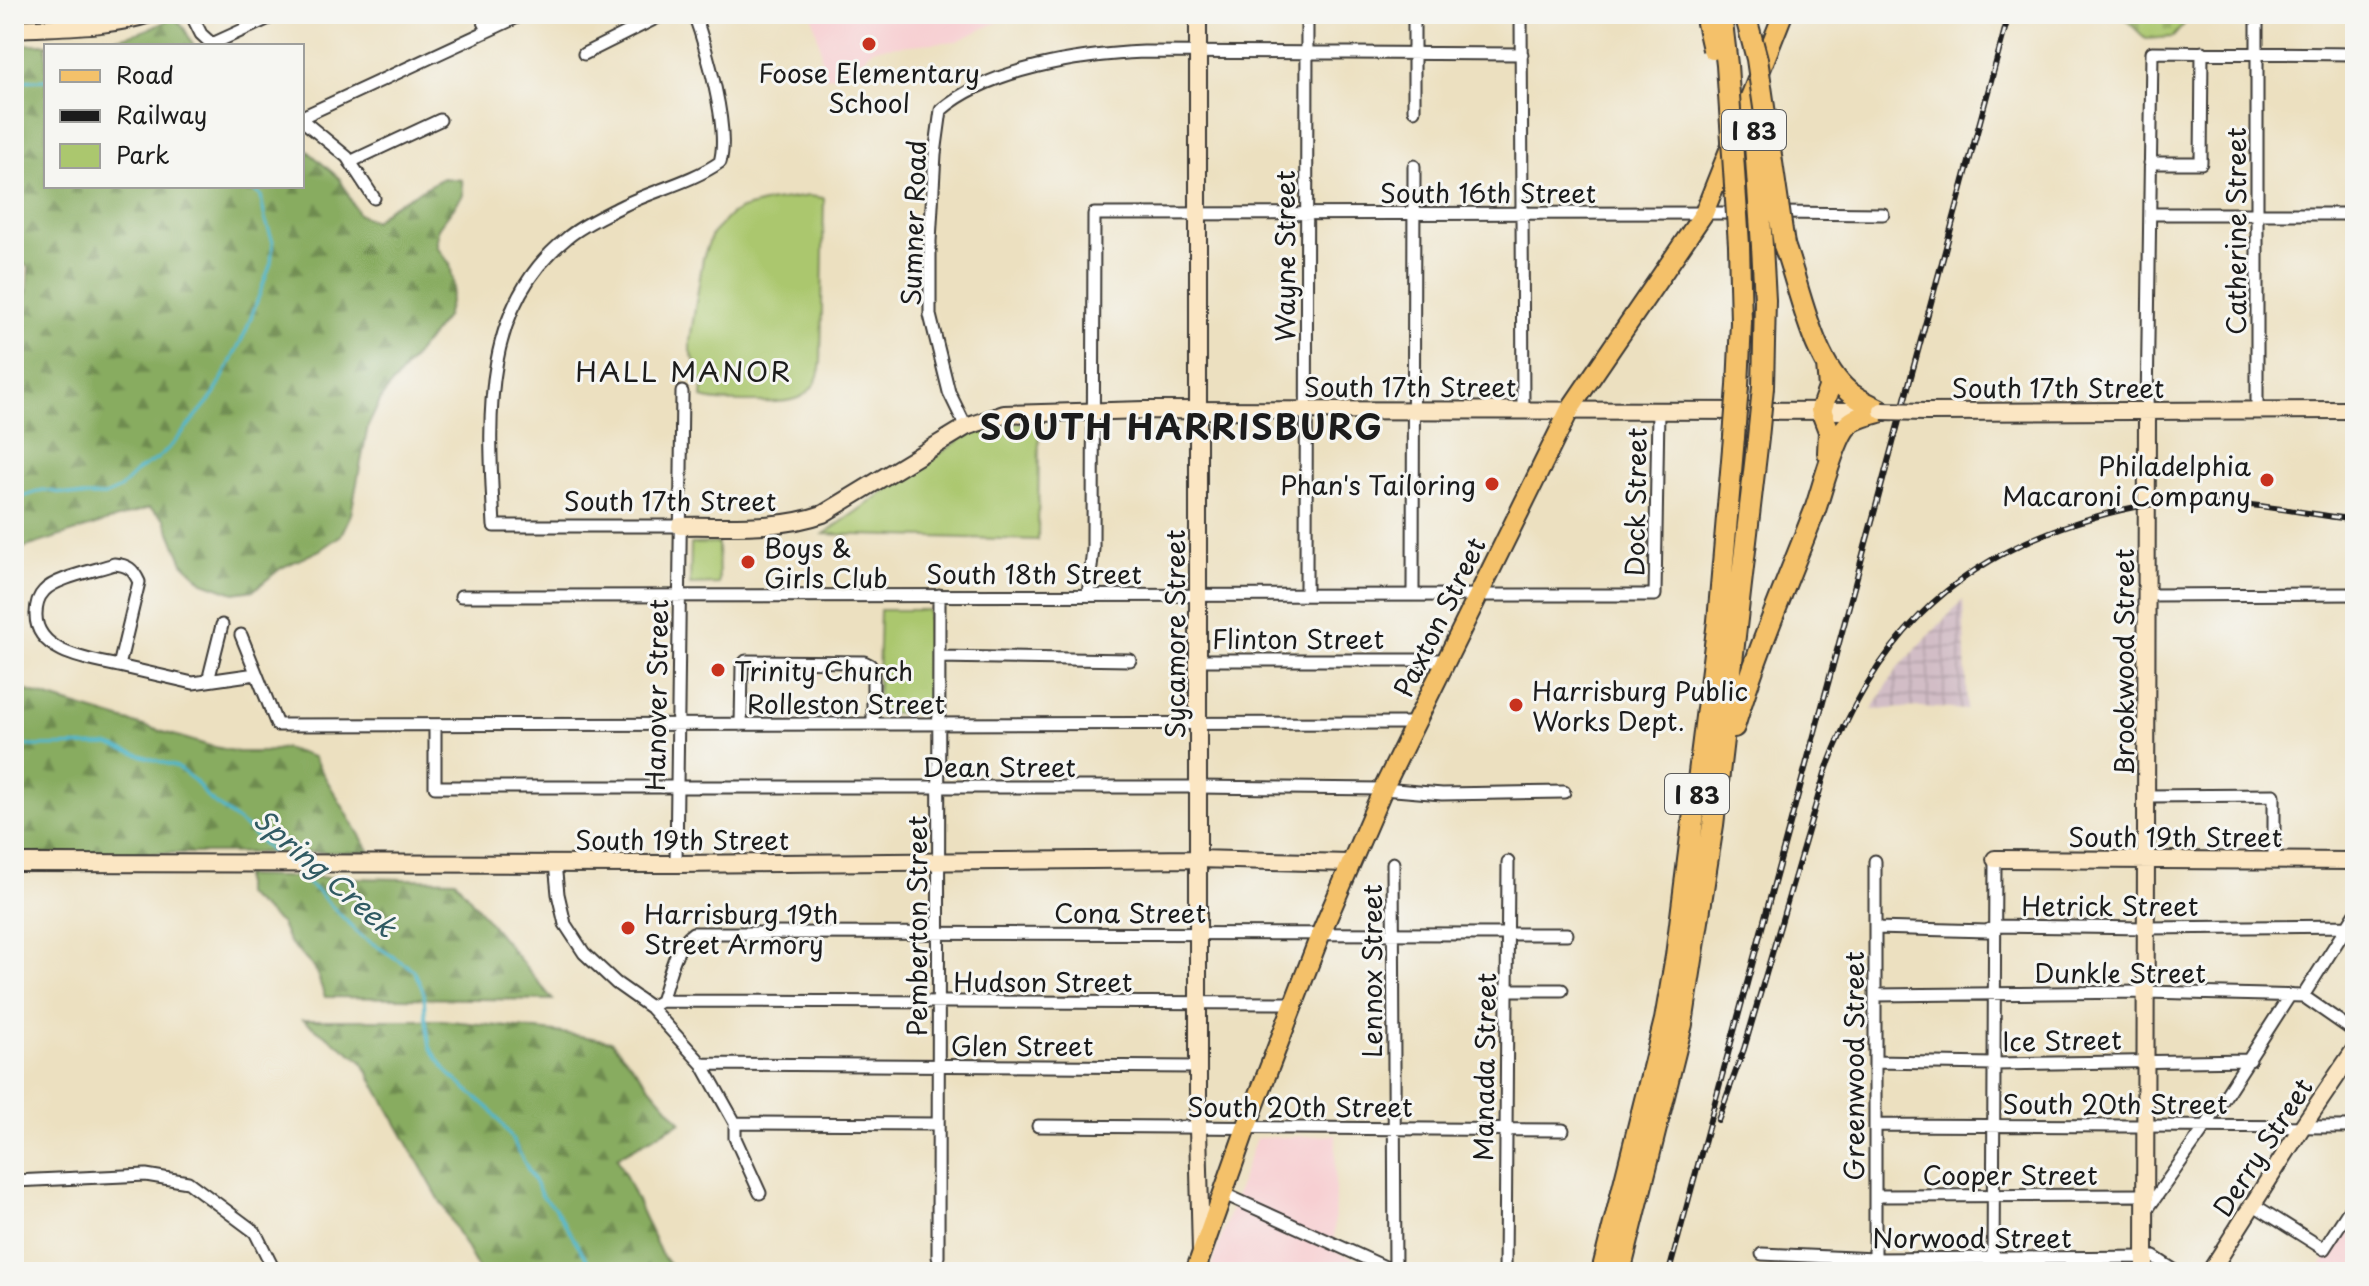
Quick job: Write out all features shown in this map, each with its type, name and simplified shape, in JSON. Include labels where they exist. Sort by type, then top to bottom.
[{"type":"highway","points":[[1705,14],[1731,136],[1738,211]]},
{"type":"highway","name":"I 83","points":[[1602,1272],[1665,1020],[1676,956],[1718,621],[1741,322],[1738,211],[1721,14]]},
{"type":"highway","points":[[1744,14],[1757,59],[1784,245],[1800,299],[1837,380],[1850,393],[1882,411]]},
{"type":"highway","name":"I 83","points":[[1620,1272],[1682,1024],[1713,825],[1758,438],[1763,387],[1765,300],[1744,14]]},
{"type":"highway","points":[[1815,508],[1824,477],[1829,439],[1828,424],[1821,410],[1829,388],[1825,357]]},
{"type":"highway","points":[[1713,825],[1732,734],[1744,695],[1841,436],[1847,425],[1882,411]]},
{"type":"main road","name":"Paxton Street","points":[[1198,1263],[1321,933],[1383,789],[1570,409],[1704,213],[1783,14]]},
{"type":"street","points":[[14,29],[109,23],[150,14]]},
{"type":"street","points":[[191,14],[201,34],[212,44]]},
{"type":"street","points":[[215,44],[278,14]]},
{"type":"street","points":[[480,14],[488,30]]},
{"type":"street","points":[[304,117],[524,14]]},
{"type":"street","points":[[584,54],[664,14]]},
{"type":"street","name":"South 17th Street","points":[[694,14],[714,85],[723,144],[720,162],[621,207],[569,236],[541,263],[514,306],[496,353],[491,400],[494,526],[778,525],[808,519],[832,508],[966,427],[1004,414],[1094,410],[2355,410]]},
{"type":"street","name":"Sycamore Street","points":[[1198,14],[1198,1263]]},
{"type":"street","name":"Wayne Street","points":[[1306,595],[1307,14]]},
{"type":"street","points":[[1414,14],[1414,110]]},
{"type":"street","points":[[1521,14],[1523,409]]},
{"type":"street","name":"Catherine Street","points":[[2257,14],[2257,410]]},
{"type":"street","name":"Brookwood Street","points":[[2145,1265],[2147,410],[2152,52],[2202,52]]},
{"type":"street","points":[[2150,163],[2201,163],[2202,52],[2355,54]]},
{"type":"street","name":"Sumner Road","points":[[966,427],[949,392],[930,315],[929,256],[941,110],[957,97],[978,87],[1045,64],[1093,54],[1198,54]]},
{"type":"street","points":[[1198,54],[1522,54]]},
{"type":"street","points":[[304,120],[350,162],[374,198]]},
{"type":"street","points":[[350,162],[440,120]]},
{"type":"street","points":[[1413,595],[1414,166]]},
{"type":"street","name":"South 16th Street","points":[[1094,410],[1094,214],[1883,214]]},
{"type":"street","points":[[2150,214],[2355,214]]},
{"type":"street","name":"Hanover Street","points":[[676,864],[682,392]]},
{"type":"street","points":[[1088,595],[1093,549],[1094,410]]},
{"type":"street","name":"Dock Street","points":[[1655,595],[1658,410]]},
{"type":"street","points":[[119,666],[139,582],[135,572],[126,565],[114,564],[53,584],[43,591],[37,606],[36,623],[42,636],[61,650],[119,666],[193,683],[256,674],[241,635]]},
{"type":"street","points":[[2147,595],[2355,594]]},
{"type":"street","name":"Pemberton Street","points":[[938,1257],[939,595]]},
{"type":"street","name":"South 18th Street","points":[[461,596],[1655,595]]},
{"type":"street","points":[[208,681],[222,625]]},
{"type":"street","points":[[939,657],[1130,660]]},
{"type":"street","name":"Flinton Street","points":[[1198,660],[1447,660]]},
{"type":"street","points":[[741,725],[742,666],[746,661],[864,662],[870,665],[873,673],[873,724]]},
{"type":"street","name":"Rolleston Street","points":[[256,674],[277,725],[1415,723]]},
{"type":"street","name":"Dean Street","points":[[435,726],[435,787],[1198,787],[1383,789],[1442,794],[1564,792]]},
{"type":"street","points":[[2146,796],[2274,795],[2274,860]]},
{"type":"street","name":"South 19th Street","points":[[14,863],[676,864],[1198,859],[1349,863]]},
{"type":"street","points":[[1994,1266],[1995,859]]},
{"type":"street","name":"South 19th Street","points":[[1995,859],[2355,861]]},
{"type":"street","name":"Greenwood Street","points":[[1875,861],[1875,1266]]},
{"type":"street","name":"Manada Street","points":[[1505,1272],[1508,862]]},
{"type":"street","points":[[555,863],[565,924],[584,953],[616,983],[655,1004],[702,1064],[735,1123],[735,1138],[760,1193]]},
{"type":"street","name":"Lennox Street","points":[[1393,863],[1396,1272]]},
{"type":"street","points":[[2145,1204],[2206,1126],[2355,914]]},
{"type":"street","name":"Hetrick Street","points":[[1875,928],[1987,931],[1995,926],[2347,926]]},
{"type":"street","name":"Cona Street","points":[[655,1004],[680,948],[693,933],[1567,934]]},
{"type":"street","points":[[1507,990],[1562,990]]},
{"type":"street","name":"Dunkle Street","points":[[1875,995],[2146,992],[2296,996]]},
{"type":"street","points":[[2296,996],[2355,1032]]},
{"type":"street","name":"Hudson Street","points":[[655,1004],[1294,1003]]},
{"type":"street","name":"Derry Street","points":[[2210,1272],[2355,1049]]},
{"type":"street","name":"Ice Street","points":[[1875,1062],[1994,1064],[2250,1060]]},
{"type":"street","name":"Glen Street","points":[[702,1064],[1198,1067]]},
{"type":"street","points":[[735,1123],[938,1124]]},
{"type":"street","name":"South 20th Street","points":[[1875,1125],[2355,1127]]},
{"type":"street","name":"South 20th Street","points":[[1038,1126],[1563,1130]]},
{"type":"street","points":[[14,1181],[146,1175],[188,1182],[255,1232],[275,1272]]},
{"type":"street","points":[[1222,1193],[1396,1272]]},
{"type":"street","name":"Cooper Street","points":[[1875,1196],[1994,1196],[2145,1204]]},
{"type":"street","points":[[2254,1205],[2324,1249],[2355,1201]]},
{"type":"street","name":"Norwood Street","points":[[1762,1254],[1875,1266],[2145,1265],[2154,1257],[2177,1272]]},
{"type":"shaded area","name":"Foose Elementary School","points":[[812,14],[1015,14],[957,41],[875,48],[842,76],[823,77]]},
{"type":"shaded area","points":[[1963,600],[1967,710],[1921,707],[1872,710],[1898,668]]},
{"type":"shaded area","points":[[1336,1135],[1334,1250],[1385,1272],[1209,1272],[1256,1138]]},
{"type":"shaded area","points":[[2355,1212],[2355,1272],[2317,1272]]},
{"type":"green space","points":[[2120,14],[2193,14],[2173,37],[2146,39]]},
{"type":"green space","points":[[174,17],[193,44],[46,44],[116,38],[154,27]]},
{"type":"green space","points":[[44,44],[44,188],[304,188],[304,148],[340,179],[358,214],[374,221],[390,207],[443,178],[462,180],[463,195],[438,228],[437,247],[450,264],[454,287],[446,317],[382,397],[368,426],[351,514],[341,535],[320,550],[281,568],[254,590],[234,593],[203,582],[183,563],[164,518],[149,508],[14,551],[14,375],[21,367],[29,268],[14,256],[14,45]]},
{"type":"green space","points":[[809,196],[824,198],[821,362],[818,377],[805,394],[785,401],[724,402],[702,398],[703,383],[695,376],[698,368],[690,351],[690,340],[703,258],[712,234],[731,214],[741,209]]},
{"type":"green space","points":[[1039,420],[1038,540],[824,534],[964,437],[1001,425]]},
{"type":"green space","points":[[718,543],[719,584],[690,585],[691,544]]},
{"type":"green space","points":[[880,610],[928,610],[929,713],[877,713]]},
{"type":"green space","points":[[14,687],[210,746],[238,752],[284,748],[313,757],[370,852],[14,854]]},
{"type":"green space","points":[[244,876],[455,880],[553,1000],[325,997],[315,969],[288,941],[281,924],[244,894]]},
{"type":"green space","points":[[303,1020],[441,1020],[611,1041],[681,1122],[617,1157],[661,1254],[675,1272],[480,1272],[361,1060]]},
{"type":"waterway","name":"Spring Creek","points":[[14,81],[44,80]]},
{"type":"waterway","name":"Spring Creek","points":[[14,500],[43,490],[80,496],[105,496],[118,490],[138,470],[157,459],[174,443],[214,395],[246,331],[271,263],[273,242],[261,196],[251,188]]},
{"type":"waterway","name":"Spring Creek","points":[[14,744],[109,745],[177,767],[277,858]]},
{"type":"waterway","name":"Spring Creek","points":[[292,870],[361,936],[414,970],[424,993],[430,1047],[449,1074],[490,1109],[510,1135],[542,1196],[554,1207],[595,1272]]},
{"type":"railway","points":[[1669,1272],[2009,14]]},
{"type":"railway","points":[[1718,1120],[1744,1049],[1825,773],[1844,727],[1866,686],[1891,648],[1920,615],[1953,586],[1990,561],[2031,540],[2078,522],[2131,508],[2207,501],[2355,520]]},
{"type":"place","name":"Foose Elementary School","points":[[869,44]]},
{"type":"place","name":"Philadelphia Macaroni Company","points":[[2267,480]]},
{"type":"place","name":"Phan's Tailoring","points":[[1492,484]]},
{"type":"place","name":"Boys & Girls Club","points":[[748,562]]},
{"type":"place","name":"Trinity Church","points":[[718,670]]},
{"type":"place","name":"Harrisburg Public Works Dept.","points":[[1516,705]]},
{"type":"place","name":"Harrisburg 19th Street Armory","points":[[628,928]]},
{"type":"district","name":"HALL MANOR","points":[[684,370]]},
{"type":"district","name":"SOUTH HARRISBURG","points":[[1182,426]]}]
